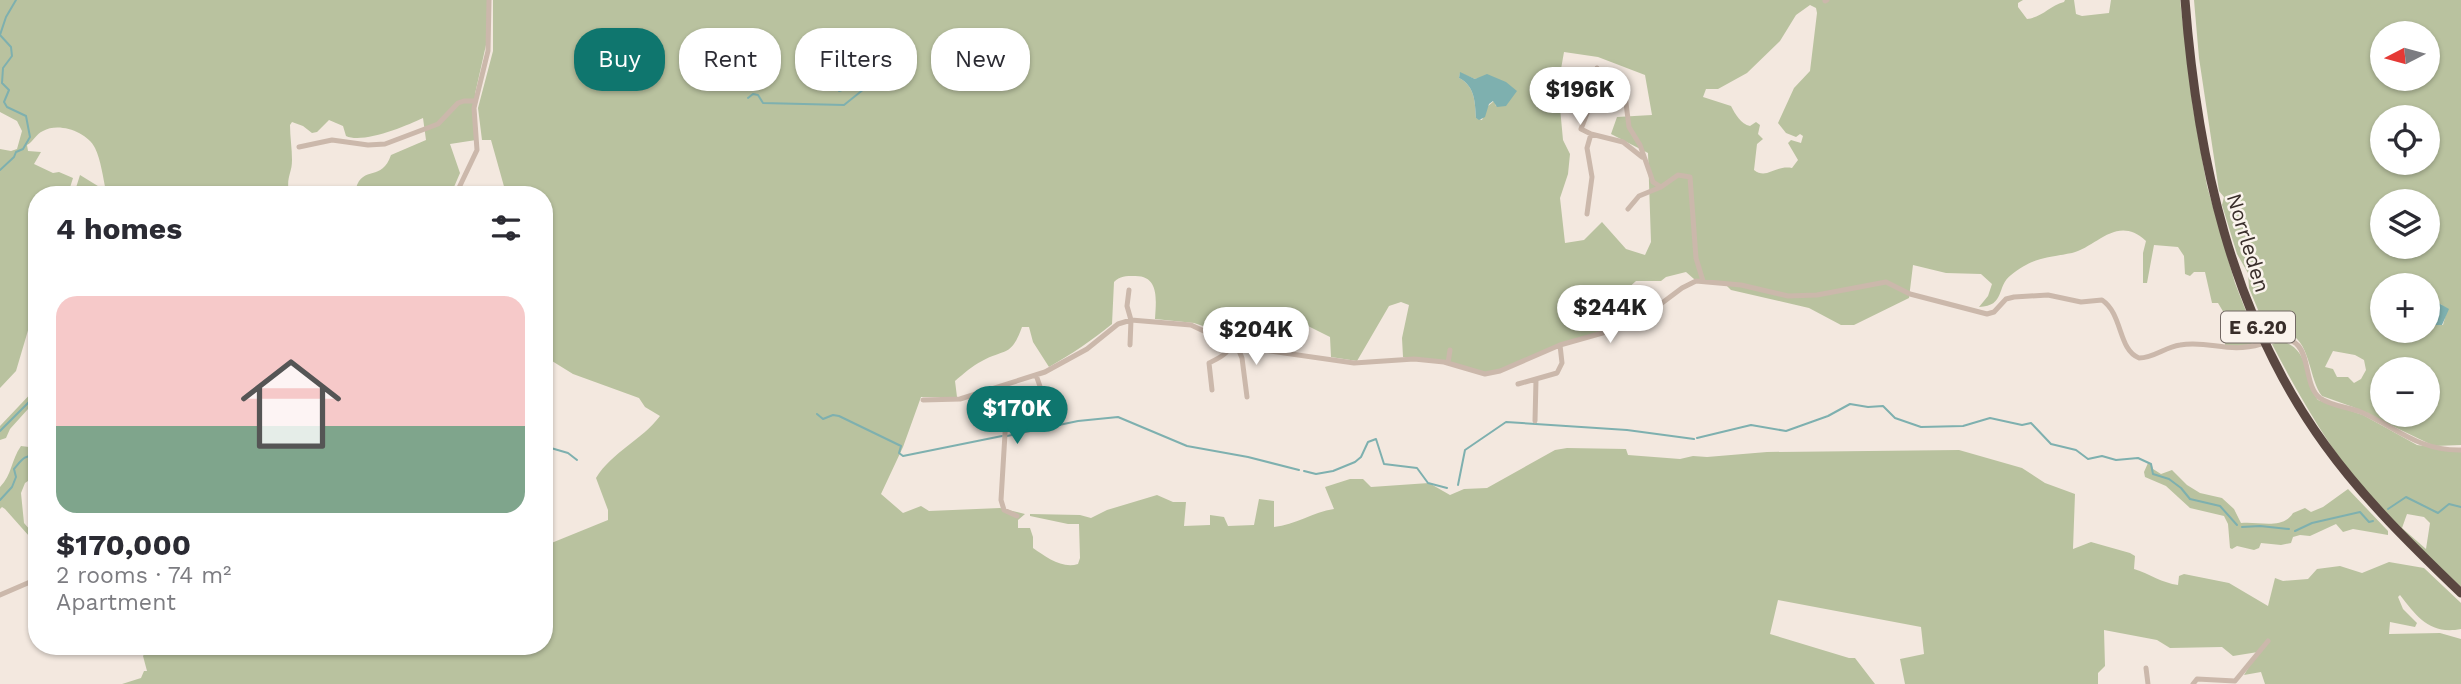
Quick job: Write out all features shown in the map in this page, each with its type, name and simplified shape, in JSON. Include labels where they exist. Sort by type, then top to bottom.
[{"type":"highway","name":"Norrleden","points":[[2185,0],[2193,82],[2209,174],[2233,263],[2258,328],[2293,395],[2324,444],[2387,520],[2461,593]]},
{"type":"street","points":[[460,186],[478,148],[475,101],[488,51],[489,0]]},
{"type":"street","points":[[1597,68],[1592,100],[1581,129],[1623,142],[1644,159]]},
{"type":"street","points":[[1624,87],[1628,124],[1640,145],[1651,181],[1661,187]]},
{"type":"street","points":[[299,147],[332,140],[368,145],[385,144],[438,124],[464,100],[475,101]]},
{"type":"street","points":[[1587,214],[1592,177],[1587,148],[1591,134]]},
{"type":"street","points":[[1628,209],[1639,195],[1661,187],[1678,175],[1690,177],[1696,257],[1703,281]]},
{"type":"street","points":[[923,400],[958,400],[1036,375],[1086,350],[1118,324],[1131,320],[1191,325],[1234,345],[1353,363],[1414,359],[1448,363],[1473,372],[1490,373],[1560,345],[1623,326],[1649,313],[1687,286],[1703,281],[1741,285],[1788,296],[1817,295],[1886,282],[1910,294],[1987,314],[1994,312],[2006,299],[2014,298],[2048,295],[2081,302],[2102,300],[2115,314],[2129,352],[2139,358],[2151,357],[2181,344],[2238,349],[2261,344]]},
{"type":"street","points":[[1129,290],[1127,307],[1131,320],[1130,345]]},
{"type":"street","points":[[1232,336],[1242,358],[1247,397]]},
{"type":"street","points":[[2270,341],[2283,338],[2296,344],[2304,356],[2316,394],[2322,399],[2365,414],[2414,442],[2440,449],[2461,450]]},
{"type":"street","points":[[1212,390],[1209,363],[1227,353],[1234,345]]},
{"type":"street","points":[[1518,384],[1559,372],[1562,363],[1560,345]]},
{"type":"street","points":[[1448,363],[1450,351]]},
{"type":"street","points":[[1036,375],[1041,390],[1045,393]]},
{"type":"street","points":[[1535,421],[1536,380]]},
{"type":"street","points":[[1008,384],[1001,500],[1004,510],[1017,516]]},
{"type":"street","points":[[0,595],[28,583]]},
{"type":"street","points":[[2193,684],[2197,678],[2235,681],[2268,641]]},
{"type":"street","points":[[2146,668],[2148,684]]},
{"type":"green space","points":[[0,0],[487,0],[488,36],[475,94],[476,140],[450,144],[460,173],[454,186],[357,186],[363,177],[383,168],[391,155],[426,140],[423,118],[363,138],[346,136],[343,126],[329,120],[317,132],[312,133],[292,122],[292,160],[288,186],[105,186],[95,148],[86,137],[64,128],[50,128],[38,134],[27,145],[28,151],[41,152],[34,164],[73,178],[70,186],[28,186],[28,330],[16,371],[0,388],[0,149],[17,149],[22,131],[17,121],[0,112]]},
{"type":"green space","points":[[493,0],[2023,0],[2018,3],[2018,7],[2027,19],[2065,0],[2074,0],[2076,14],[2082,16],[2109,13],[2111,0],[2180,0],[2193,108],[2207,186],[2235,283],[2258,342],[2236,348],[2225,346],[2225,341],[2232,334],[2227,318],[2218,303],[2212,303],[2205,272],[2194,272],[2190,276],[2185,274],[2184,256],[2178,247],[2154,245],[2147,283],[2143,283],[2143,253],[2146,241],[2126,231],[2116,231],[2081,250],[2040,259],[2027,265],[2006,279],[1997,299],[1988,306],[1979,307],[1988,296],[1992,284],[1981,274],[1946,273],[1913,265],[1909,298],[1854,325],[1841,325],[1809,308],[1731,290],[1724,283],[1694,279],[1686,272],[1661,281],[1636,281],[1614,301],[1609,299],[1600,307],[1615,327],[1495,371],[1482,373],[1461,366],[1403,357],[1402,338],[1409,305],[1401,302],[1389,306],[1357,361],[1331,357],[1330,337],[1296,320],[1265,317],[1263,330],[1257,334],[1215,330],[1194,323],[1155,319],[1156,297],[1152,284],[1142,277],[1126,276],[1114,282],[1112,324],[1049,367],[1033,342],[1029,327],[1022,327],[1011,348],[978,363],[955,381],[957,397],[921,397],[903,447],[881,494],[903,513],[921,506],[929,511],[1000,508],[1025,514],[1018,520],[1018,528],[1030,528],[1033,548],[1054,561],[1072,565],[1078,564],[1080,558],[1079,524],[1068,524],[1030,514],[1080,515],[1091,518],[1107,510],[1157,495],[1173,502],[1186,502],[1184,526],[1210,525],[1210,515],[1224,517],[1228,526],[1254,525],[1259,499],[1274,501],[1274,527],[1334,509],[1325,487],[1350,479],[1363,479],[1371,487],[1429,483],[1450,495],[1464,489],[1487,488],[1555,450],[1567,448],[1626,449],[1628,455],[1680,459],[1767,452],[1959,450],[2022,468],[2045,483],[2075,494],[2073,549],[2091,542],[2130,553],[2135,556],[2134,569],[2172,584],[2178,585],[2179,576],[2184,574],[2229,583],[2268,606],[2275,578],[2283,581],[2308,579],[2317,569],[2340,566],[2362,573],[2389,562],[2424,568],[2461,603],[2461,629],[2433,627],[2419,617],[2400,595],[2398,597],[2403,609],[2417,623],[2415,627],[2390,622],[2389,634],[2440,633],[2461,639],[2461,684],[2265,684],[2261,672],[2244,675],[2258,652],[2233,656],[2222,647],[2170,648],[2157,640],[2104,630],[2105,666],[2098,673],[2098,684],[1905,684],[1900,659],[1924,654],[1921,627],[1778,600],[1770,634],[1855,658],[1875,684],[122,684],[141,678],[144,671],[147,671],[144,655],[553,655],[553,542],[608,520],[608,510],[596,478],[610,461],[660,416],[645,407],[639,398],[573,374],[553,362],[553,186],[504,186],[491,140],[482,140],[478,108],[493,51]],"holes":[[[1810,5],[1816,8],[1810,71],[1794,88],[1778,123],[1786,133],[1796,137],[1800,134],[1803,136],[1801,143],[1791,140],[1788,143],[1798,160],[1792,168],[1759,173],[1754,170],[1757,144],[1763,139],[1758,134],[1760,125],[1756,122],[1747,125],[1731,106],[1703,97],[1706,89],[1718,89],[1747,73],[1780,41],[1796,15]],[[1564,52],[1598,57],[1645,75],[1652,115],[1617,117],[1611,134],[1648,153],[1651,242],[1645,255],[1626,249],[1602,222],[1584,240],[1565,243],[1560,198],[1568,174],[1570,154],[1563,140],[1558,86]],[[1460,73],[1475,79],[1490,76],[1506,83],[1503,105],[1496,106],[1494,101],[1488,106],[1482,120],[1476,118],[1471,90],[1459,78]]]},
{"type":"green space","points":[[2194,0],[2461,0],[2461,445],[2434,446],[2395,427],[2440,427],[2440,357],[2370,357],[2370,415],[2322,396],[2298,339],[2289,333],[2268,334],[2249,288],[2248,273],[2237,254],[2222,205],[2224,197],[2219,191],[2199,58]],"holes":[[[2333,351],[2355,355],[2364,360],[2366,370],[2361,379],[2354,383],[2348,377],[2337,377],[2333,369],[2325,367]]]},
{"type":"green space","points":[[80,175],[98,186],[77,186]]},
{"type":"green space","points":[[2282,341],[2298,351],[2318,400],[2363,415],[2370,419],[2370,427],[2385,427],[2417,445],[2461,451],[2461,587],[2393,523],[2367,494],[2296,389],[2272,344]],"holes":[[[2407,514],[2424,517],[2430,523],[2426,549],[2402,528]]]},
{"type":"green space","points":[[28,396],[28,409],[10,429],[6,438],[0,440],[0,426]]},
{"type":"green space","points":[[21,446],[28,447],[28,481],[21,493],[28,535],[5,509],[0,509],[0,487]]},
{"type":"green space","points":[[2148,463],[2161,474],[2172,470],[2200,493],[2222,498],[2234,509],[2241,523],[2277,523],[2305,508],[2311,512],[2323,507],[2348,489],[2388,531],[2388,535],[2353,529],[2343,532],[2336,524],[2310,536],[2293,537],[2291,543],[2261,543],[2259,548],[2254,550],[2237,546],[2232,549],[2224,516],[2190,508],[2166,486],[2145,477]]},
{"type":"water","points":[[1460,72],[1475,79],[1487,74],[1506,82],[1517,91],[1506,106],[1497,107],[1493,101],[1489,104],[1485,117],[1479,120],[1476,118],[1471,90],[1459,78]]},
{"type":"water","points":[[2440,304],[2449,309],[2440,325]]},
{"type":"waterway","points":[[0,170],[16,152],[23,149],[30,137],[26,116],[7,107],[4,102],[9,90],[2,83],[3,68],[12,56],[11,47],[0,35],[16,0]]},
{"type":"waterway","points":[[748,98],[753,94],[758,95],[763,103],[844,105],[862,91]]},
{"type":"waterway","points":[[0,431],[28,403]]},
{"type":"waterway","points":[[1697,438],[1751,425],[1786,431],[1828,416],[1850,404],[1883,406],[1895,418],[1921,427],[1963,426],[1990,418],[2022,425],[2031,423],[2051,444],[2076,450],[2088,459],[2102,456],[2116,460],[2138,458],[2151,464],[2153,474],[2169,479],[2190,499],[2220,506],[2237,525]]},
{"type":"waterway","points":[[817,414],[823,419],[839,416],[901,446],[899,453],[903,456],[1002,436]]},
{"type":"waterway","points":[[1007,436],[1078,421],[1118,417],[1187,446],[1299,470]]},
{"type":"waterway","points":[[1458,485],[1465,450],[1506,422],[1627,430],[1694,439]]},
{"type":"waterway","points":[[1304,471],[1316,474],[1333,471],[1355,462],[1361,457],[1368,442],[1376,439],[1384,464],[1417,468],[1428,483],[1447,488]]},
{"type":"waterway","points":[[553,449],[568,453],[577,460]]},
{"type":"waterway","points":[[0,500],[12,487],[16,477],[14,469],[28,457]]},
{"type":"waterway","points":[[2388,509],[2406,497],[2438,513],[2449,504],[2461,507]]},
{"type":"waterway","points":[[2295,531],[2312,523],[2360,512],[2369,522],[2373,521]]},
{"type":"waterway","points":[[2242,527],[2289,529]]}]
